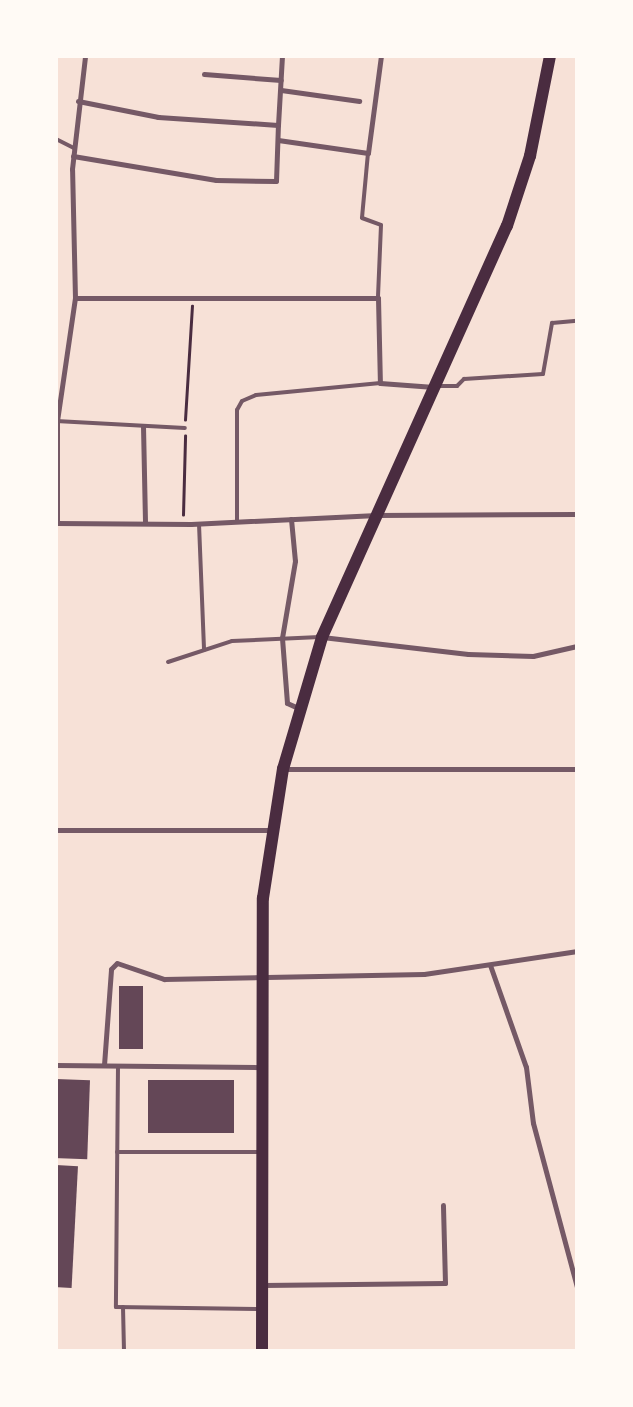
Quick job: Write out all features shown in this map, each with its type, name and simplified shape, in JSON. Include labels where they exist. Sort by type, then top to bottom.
[{"type":"main road","points":[[262,1351],[261,974],[263,898],[283,769],[298,708],[322,637],[506,226],[530,156],[550,56]]},
{"type":"street","points":[[85,56],[78,101],[73,156],[74,298],[56,421],[57,522],[199,524],[377,515],[577,514]]},
{"type":"street","points":[[73,156],[216,180],[276,181],[282,56]]},
{"type":"street","points":[[278,140],[368,153],[381,56]]},
{"type":"street","points":[[204,74],[281,80]]},
{"type":"street","points":[[281,90],[359,101]]},
{"type":"street","points":[[78,101],[158,117],[278,125]]},
{"type":"street","points":[[74,298],[378,298],[380,383],[434,387]]},
{"type":"street","points":[[143,426],[145,524]]},
{"type":"street","points":[[291,519],[294,561],[282,638],[287,703],[298,708]]},
{"type":"street","points":[[322,637],[477,654],[533,656],[577,646]]},
{"type":"street","points":[[283,769],[577,769]]},
{"type":"street","points":[[56,830],[274,830]]},
{"type":"street","points":[[104,1065],[111,970],[117,963],[164,979],[261,974],[424,974],[577,951]]},
{"type":"street","points":[[490,965],[526,1067],[533,1123],[577,1287]]},
{"type":"street","points":[[56,1065],[262,1067]]},
{"type":"street","points":[[262,1285],[445,1283],[443,1205]]},
{"type":"lane","points":[[56,139],[74,148]]},
{"type":"lane","points":[[368,153],[362,218],[381,225],[378,298]]},
{"type":"lane","points":[[434,387],[457,386],[464,380],[543,374],[552,323],[577,321]]},
{"type":"lane","points":[[236,522],[237,410],[242,401],[256,395],[380,383]]},
{"type":"lane","points":[[56,421],[185,428]]},
{"type":"lane","points":[[199,524],[204,650]]},
{"type":"lane","points":[[168,662],[232,641],[322,637]]},
{"type":"lane","points":[[118,1066],[116,1307],[262,1309]]},
{"type":"lane","points":[[117,1152],[262,1152]]},
{"type":"lane","points":[[123,1307],[124,1351]]},
{"type":"path","points":[[183,524],[185,428],[193,297]]},
{"type":"building","points":[[119,986],[143,986],[143,1049],[119,1049]]},
{"type":"building","points":[[56,1079],[90,1080],[87,1159],[56,1158]]},
{"type":"building","points":[[148,1080],[234,1080],[234,1133],[148,1133]]},
{"type":"building","points":[[56,1165],[78,1166],[72,1288],[56,1287]]}]
